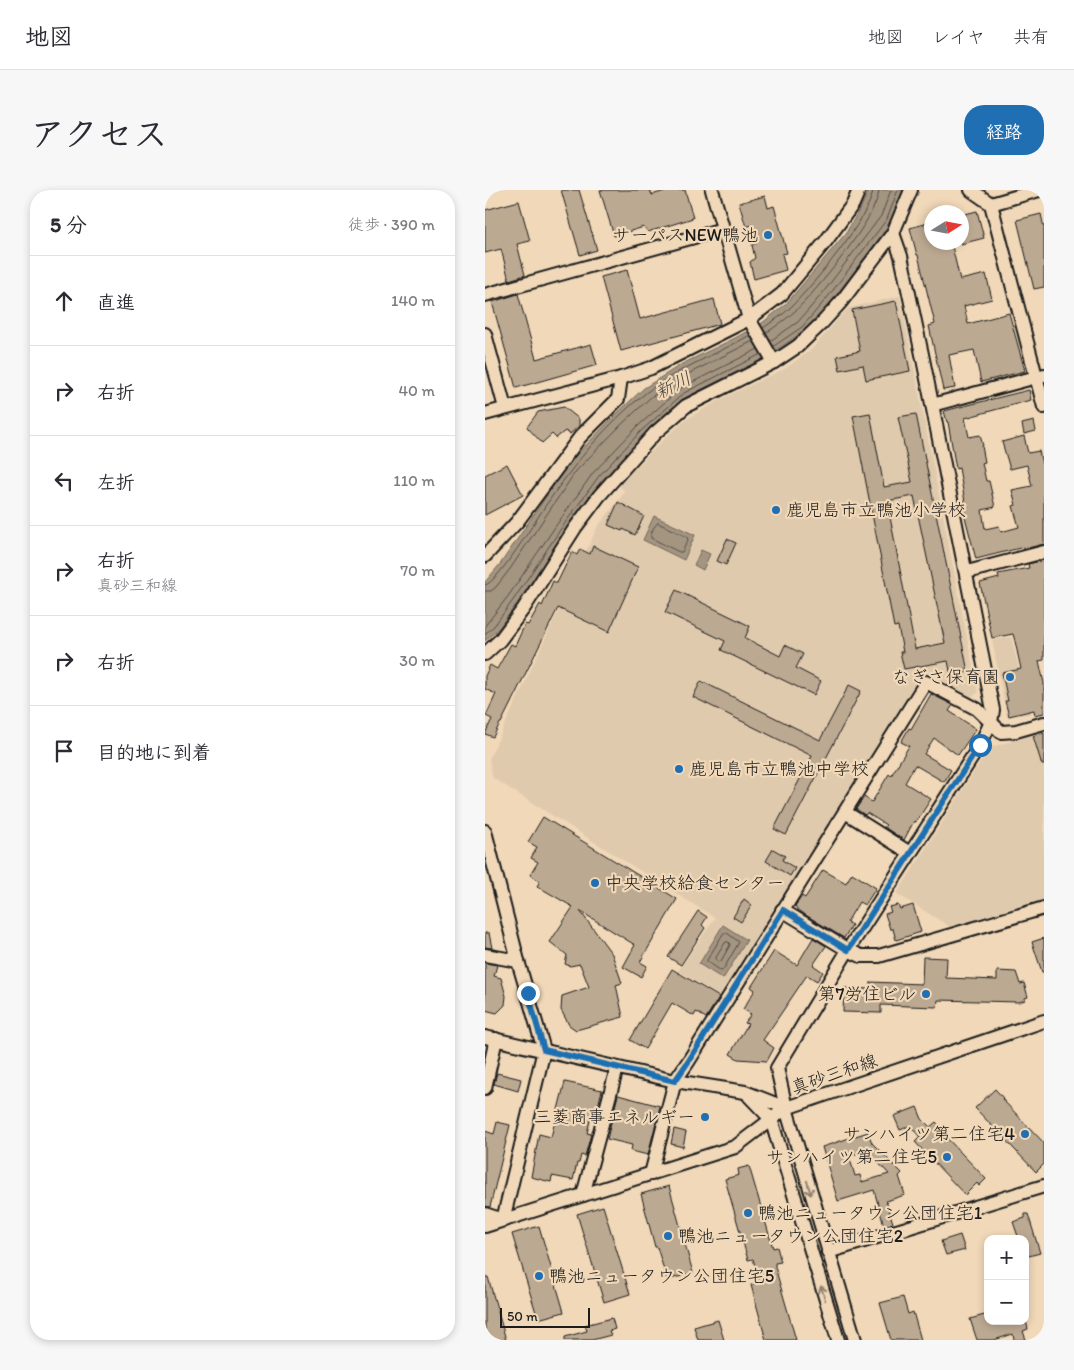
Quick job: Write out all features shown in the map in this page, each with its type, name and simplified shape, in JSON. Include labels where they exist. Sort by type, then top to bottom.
[{"type":"street","points":[[713,190],[750,322],[773,359]]},
{"type":"street","points":[[485,414],[621,378],[651,368],[750,322],[783,294],[853,204],[859,190]]},
{"type":"street","points":[[485,654],[500,640],[525,608],[575,528],[599,496],[655,433],[686,406],[798,346],[823,323],[893,233],[911,190]]},
{"type":"street","points":[[971,190],[991,204],[1040,376],[1044,407]]},
{"type":"street","points":[[991,204],[1039,190]]},
{"type":"street","points":[[485,295],[723,229]]},
{"type":"street","points":[[855,1340],[786,1108],[777,1068],[848,950],[980,745],[991,722],[993,710],[967,572],[901,256],[893,233]]},
{"type":"street","points":[[485,334],[505,408]]},
{"type":"street","points":[[932,405],[1040,376]]},
{"type":"street","points":[[485,556],[517,522],[580,437],[618,399],[621,378]]},
{"type":"street","points":[[967,572],[1044,552]]},
{"type":"street","points":[[651,1174],[675,1081],[926,682],[977,709],[1001,732],[1016,731],[1044,723]]},
{"type":"street","points":[[845,812],[910,853]]},
{"type":"street","points":[[485,831],[489,861],[544,1050],[503,1220]]},
{"type":"street","points":[[783,910],[848,950],[861,956],[879,956],[1044,908]]},
{"type":"street","points":[[485,955],[518,961]]},
{"type":"street","name":"真砂三和線","points":[[491,1038],[675,1081],[745,1092],[786,1108],[1044,1021]]},
{"type":"street","points":[[485,1088],[491,1038]]},
{"type":"street","points":[[583,1195],[617,1068]]},
{"type":"street","points":[[745,1092],[771,1119],[837,1340]]},
{"type":"street","points":[[485,1226],[735,1147],[786,1108]]},
{"type":"street","points":[[828,1252],[1044,1186]]},
{"type":"street","points":[[485,1214],[503,1220]]},
{"type":"shaded area","points":[[900,296],[978,693],[971,697],[927,671],[722,998],[678,971],[715,918],[493,778],[489,759],[597,528],[625,492],[619,485],[669,434],[690,417],[721,399],[786,368],[812,349],[848,308]]},
{"type":"shaded area","name":"なぎさ保育園","points":[[1011,637],[1030,714],[1007,716],[992,640]]},
{"type":"shaded area","points":[[1044,731],[1044,900],[952,928],[897,894],[989,748]]},
{"type":"water","name":"新川","points":[[869,190],[903,190],[891,221],[882,235],[831,302],[805,331],[761,360],[687,397],[646,433],[602,480],[518,602],[498,629],[485,641],[485,582],[501,563],[568,464],[644,388],[682,364],[762,323],[786,304],[846,233]]},
{"type":"water","points":[[654,516],[695,535],[684,560],[643,540]]},
{"type":"water","points":[[701,550],[710,554],[703,570],[694,565]]},
{"type":"water","points":[[723,925],[747,940],[723,979],[699,964]]},
{"type":"building","points":[[561,190],[579,190],[597,250],[580,255]]},
{"type":"building","points":[[600,190],[650,190],[652,195],[668,190],[685,190],[693,218],[648,232],[644,227],[614,236]]},
{"type":"building","name":"サーパスNEW鴨池","points":[[765,196],[768,208],[774,206],[787,253],[782,254],[786,270],[754,279],[750,262],[755,258],[752,245],[757,243],[752,225],[746,227],[739,203]]},
{"type":"building","points":[[519,201],[530,241],[517,244],[525,275],[509,280],[501,249],[485,253],[485,210]]},
{"type":"building","points":[[977,211],[984,238],[969,242],[969,213]]},
{"type":"building","points":[[1041,214],[1044,228],[1044,287],[1034,289],[1017,220]]},
{"type":"building","points":[[924,224],[924,250],[953,250],[960,280],[986,274],[992,299],[964,306],[968,324],[1009,313],[1025,371],[981,382],[974,350],[949,355],[955,388],[943,390],[929,326],[935,324],[910,228]]},
{"type":"building","points":[[627,270],[640,319],[714,299],[720,324],[621,351],[601,277]]},
{"type":"building","points":[[518,294],[536,359],[591,344],[597,365],[516,388],[492,302]]},
{"type":"building","points":[[896,301],[910,371],[866,380],[863,365],[840,370],[837,356],[860,351],[852,310]]},
{"type":"building","points":[[1029,390],[1031,400],[965,418],[969,437],[980,435],[985,462],[982,463],[986,481],[989,481],[995,507],[982,510],[985,529],[999,526],[1001,532],[1019,527],[1013,506],[1016,505],[1012,490],[1032,486],[1027,465],[1010,469],[1002,442],[1024,436],[1028,453],[1039,451],[1042,464],[1044,464],[1044,544],[976,559],[965,517],[967,516],[963,502],[965,502],[959,468],[956,469],[948,422],[944,411]]},
{"type":"building","points":[[564,407],[579,419],[579,426],[570,434],[565,431],[556,438],[552,434],[542,443],[527,427],[538,412]]},
{"type":"building","points":[[870,413],[884,487],[912,482],[898,417],[916,414],[968,672],[951,676],[948,661],[904,669],[900,652],[903,652],[898,626],[894,627],[853,416]],"holes":[[[914,496],[945,643],[915,649],[887,501]]]},
{"type":"building","points":[[1034,421],[1036,431],[1024,434],[1022,424]]},
{"type":"building","points":[[507,464],[523,495],[485,515],[485,475]]},
{"type":"building","points":[[618,502],[644,516],[635,535],[608,525]]},
{"type":"building","points":[[727,539],[736,543],[726,565],[717,561]]},
{"type":"building","points":[[593,546],[638,567],[609,632],[558,608],[493,737],[485,734],[492,719],[486,716],[496,694],[485,689],[485,676],[490,665],[497,669],[511,644],[515,646],[525,624],[528,625],[540,604],[542,606],[553,581],[557,583],[572,552],[577,555],[580,549],[590,554]]},
{"type":"building","points":[[1044,560],[1044,660],[1039,661],[1044,683],[1044,713],[1035,715],[1034,710],[1009,716],[1005,701],[1008,701],[1002,673],[1021,669],[1015,641],[1013,634],[992,638],[980,583],[999,578],[998,574],[1029,568],[1028,564]]},
{"type":"building","points":[[676,590],[750,626],[745,638],[780,656],[785,645],[803,654],[796,668],[821,681],[814,695],[721,650],[725,641],[665,612]]},
{"type":"building","points":[[701,681],[820,740],[849,685],[861,691],[786,835],[774,829],[812,756],[693,697]]},
{"type":"building","points":[[931,694],[953,705],[949,711],[976,729],[958,755],[934,738],[924,754],[951,770],[944,782],[915,765],[905,783],[931,799],[916,822],[914,821],[904,840],[884,827],[886,825],[867,813],[865,815],[856,809],[864,797],[872,802],[889,774],[891,776],[909,746],[901,742],[909,728],[911,729]]},
{"type":"building","points":[[1044,733],[1044,765],[1042,765],[1033,736]]},
{"type":"building","name":"中央学校給食センター","points":[[543,817],[677,899],[640,962],[647,966],[641,977],[623,967],[635,945],[580,911],[612,954],[622,983],[616,985],[623,1017],[576,1030],[569,1025],[561,1010],[562,996],[589,987],[580,964],[570,966],[565,964],[567,955],[550,942],[573,907],[537,886],[540,881],[530,875],[538,862],[531,858],[537,847],[528,842]]},
{"type":"building","points":[[773,849],[785,856],[782,860],[795,868],[790,876],[766,861]]},
{"type":"building","points":[[823,870],[846,883],[852,873],[876,888],[865,905],[859,902],[847,922],[852,925],[844,938],[799,911],[795,906],[802,896],[805,898]]},
{"type":"building","points":[[744,899],[752,905],[741,922],[733,917]]},
{"type":"building","points":[[898,905],[900,909],[913,905],[921,932],[896,940],[893,929],[890,929],[885,914],[891,912],[889,907]]},
{"type":"building","points":[[698,911],[707,917],[702,925],[705,928],[681,965],[668,957]]},
{"type":"building","points":[[485,933],[489,933],[492,948],[485,947]]},
{"type":"building","points":[[813,938],[826,946],[813,965],[823,972],[817,981],[807,975],[763,1040],[774,1048],[767,1061],[738,1059],[730,1054],[748,1024],[745,1023],[751,1014],[743,1009],[755,990],[751,987],[774,951],[797,965]]},
{"type":"building","points":[[1044,938],[1044,972],[1042,972],[1032,942]]},
{"type":"building","name":"第7労住ビル","points":[[923,957],[947,958],[946,978],[997,980],[997,971],[1016,972],[1020,984],[1024,983],[1028,997],[1019,1002],[938,1000],[937,1007],[881,1005],[881,1013],[843,1012],[844,988],[870,989],[870,982],[922,984]]},
{"type":"building","points":[[485,963],[497,965],[494,976],[501,978],[506,996],[505,1005],[497,1013],[485,1010]]},
{"type":"building","points":[[672,969],[719,997],[706,1018],[696,1012],[694,1016],[672,1003],[645,1049],[630,1040]]},
{"type":"building","points":[[497,1073],[521,1079],[518,1091],[494,1084]]},
{"type":"building","points":[[565,1082],[602,1090],[597,1110],[593,1109],[587,1133],[591,1134],[585,1156],[581,1155],[579,1163],[577,1163],[573,1180],[552,1176],[551,1182],[531,1177],[539,1134],[551,1137]]},
{"type":"building","name":"サンハイツ第二住宅4","points":[[995,1089],[1002,1099],[1044,1143],[1044,1164],[1036,1172],[975,1108]]},
{"type":"building","points":[[618,1095],[660,1106],[648,1155],[631,1151],[632,1145],[607,1139]]},
{"type":"building","name":"サンハイツ第二住宅5","points":[[917,1107],[922,1119],[930,1127],[936,1122],[944,1131],[942,1133],[986,1179],[979,1186],[977,1183],[965,1195],[915,1142],[920,1137],[910,1126],[900,1130],[894,1116]]},
{"type":"building","points":[[497,1122],[510,1125],[490,1207],[485,1206],[485,1131],[494,1134]]},
{"type":"building","points":[[674,1129],[686,1132],[683,1147],[671,1144]]},
{"type":"building","points":[[868,1132],[872,1143],[902,1173],[899,1176],[905,1195],[886,1201],[893,1223],[884,1226],[874,1190],[838,1201],[822,1147]],"holes":[[[867,1151],[889,1174],[862,1182],[860,1175],[855,1176],[849,1156]]]},
{"type":"building","points":[[749,1166],[773,1248],[777,1247],[781,1262],[775,1263],[775,1267],[796,1340],[766,1340],[751,1285],[760,1282],[753,1259],[748,1260],[725,1179],[739,1175],[738,1169]]},
{"type":"building","name":"鴨池ニュータウン公団住宅2","points":[[669,1186],[693,1273],[667,1280],[657,1247],[655,1247],[641,1194]]},
{"type":"building","points":[[603,1206],[630,1294],[604,1302],[577,1214]]},
{"type":"building","points":[[1025,1214],[1028,1214],[1040,1253],[1029,1256],[1029,1235],[1018,1235],[1013,1222],[1025,1218]]},
{"type":"building","name":"鴨池ニュータウン公団住宅5","points":[[539,1226],[564,1312],[538,1319],[512,1234]]},
{"type":"building","points":[[960,1235],[965,1250],[946,1255],[941,1241]]},
{"type":"building","points":[[485,1277],[488,1277],[506,1340],[485,1340]]},
{"type":"building","points":[[903,1297],[908,1314],[913,1312],[921,1340],[891,1340],[880,1303]]},
{"type":"building","points":[[984,1315],[984,1325],[1027,1325],[1028,1329],[1023,1331],[1026,1340],[1014,1340],[1013,1334],[994,1340],[977,1340],[970,1319]]},
{"type":"building","points":[[612,1318],[615,1329],[609,1331],[611,1335],[592,1340],[565,1340],[565,1337],[587,1331],[585,1325]]},
{"type":"building","points":[[718,1320],[724,1340],[698,1340],[694,1327]]},
{"type":"place","name":"サーパスNEW鴨池","points":[[768,235]]},
{"type":"place","name":"鹿児島市立鴨池小学校","points":[[776,510]]},
{"type":"place","name":"なぎさ保育園","points":[[1010,677]]},
{"type":"place","name":"鹿児島市立鴨池中学校","points":[[679,769]]},
{"type":"place","name":"中央学校給食センター","points":[[595,883]]},
{"type":"place","name":"第7労住ビル","points":[[926,994]]},
{"type":"place","name":"三菱商事エネルギー","points":[[705,1117]]},
{"type":"place","name":"サンハイツ第二住宅4","points":[[1025,1134]]},
{"type":"place","name":"サンハイツ第二住宅5","points":[[947,1157]]},
{"type":"place","name":"鴨池ニュータウン公団住宅1","points":[[748,1213]]},
{"type":"place","name":"鴨池ニュータウン公団住宅2","points":[[668,1236]]},
{"type":"place","name":"鴨池ニュータウン公団住宅5","points":[[539,1276]]},
{"type":"route","points":[[528,993],[544,1050],[675,1081],[783,910],[848,950],[980,745]]}]
